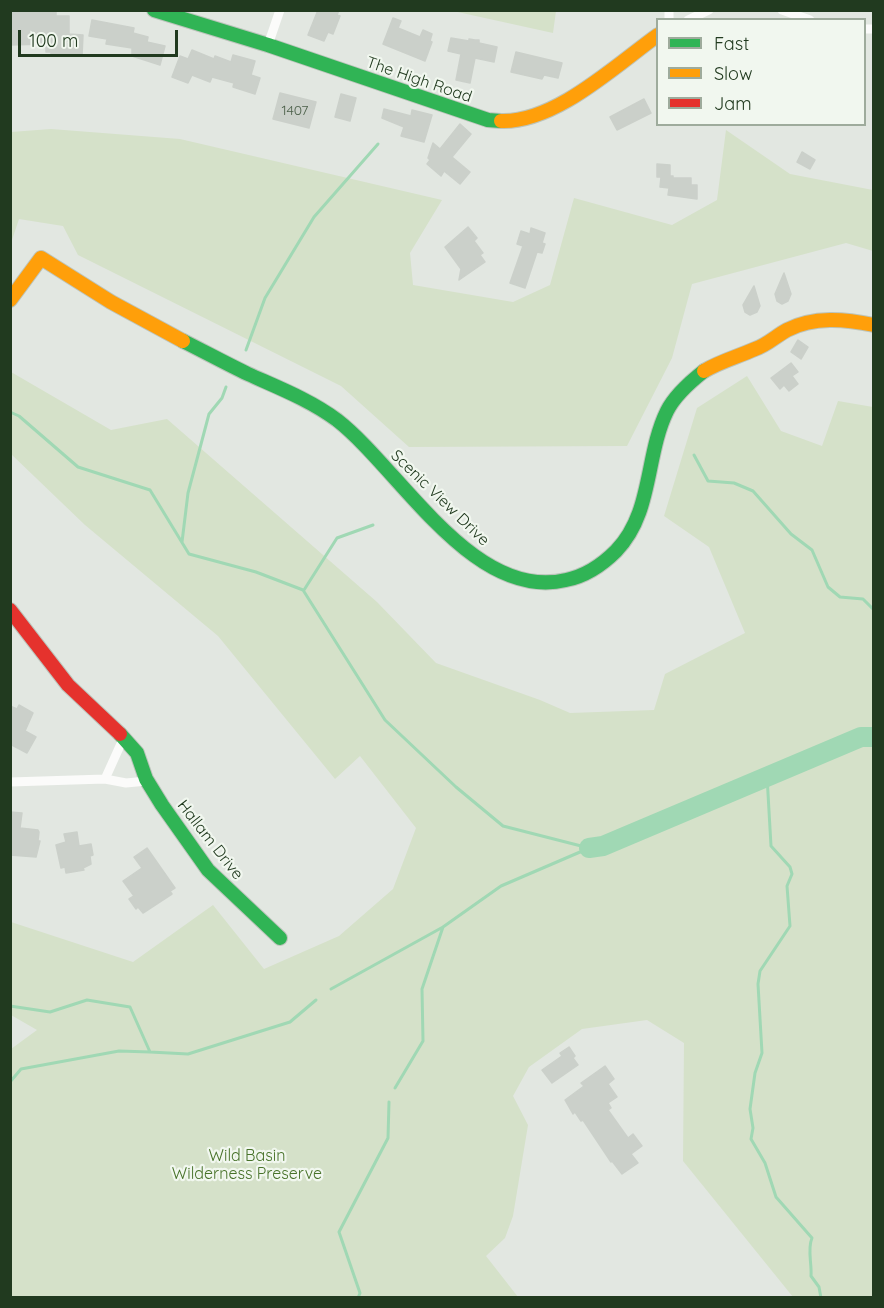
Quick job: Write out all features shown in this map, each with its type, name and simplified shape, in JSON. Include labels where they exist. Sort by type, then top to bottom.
[{"type":"street","name":"The High Road","points":[[154,10],[268,45],[488,120],[519,120],[542,113],[567,99],[656,36]]},
{"type":"street","points":[[268,45],[280,10]]},
{"type":"street","points":[[692,18],[709,10]]},
{"type":"street","points":[[782,10],[804,18]]},
{"type":"street","name":"Scenic View Drive","points":[[10,300],[41,258],[91,290],[157,326],[321,409],[359,440],[418,504],[476,558],[513,578],[547,583],[580,576],[598,567],[617,552],[628,539],[636,526],[643,503],[664,419],[677,397],[693,380],[721,362],[758,348],[792,327],[810,322],[844,320],[873,326]]},
{"type":"street","name":"Hallam Drive","points":[[10,610],[68,685],[124,737],[136,753],[147,781],[162,805],[208,870],[280,938]]},
{"type":"street","points":[[105,779],[124,737]]},
{"type":"street","points":[[10,782],[105,779],[126,783],[147,781]]},
{"type":"green space","points":[[556,10],[553,33],[453,11]]},
{"type":"green space","points":[[51,129],[180,139],[442,200],[410,253],[413,285],[513,302],[550,285],[574,198],[672,225],[717,200],[726,130],[790,174],[873,190],[873,251],[846,243],[692,284],[672,358],[627,446],[409,447],[341,386],[78,255],[63,226],[19,219],[11,243],[11,132]]},
{"type":"green space","name":"Wild Basin Wilderness Preserve","points":[[11,372],[111,430],[167,419],[377,602],[436,663],[570,713],[654,710],[665,674],[745,633],[709,547],[664,516],[697,408],[747,376],[781,431],[822,446],[838,401],[873,407],[873,1297],[793,1297],[683,1161],[684,1043],[647,1020],[582,1029],[529,1067],[513,1096],[528,1125],[513,1216],[505,1238],[486,1256],[518,1297],[11,1297],[11,1049],[37,1030],[11,1015],[11,922],[133,962],[213,905],[264,969],[339,936],[393,889],[416,828],[360,756],[335,779],[218,636],[85,525],[11,454]]},
{"type":"building","points":[[10,10],[56,12],[56,16],[69,16],[69,34],[83,35],[82,56],[51,55],[51,52],[46,52],[46,44],[10,45]]},
{"type":"building","points":[[318,10],[339,10],[337,15],[340,16],[333,34],[328,32],[324,41],[308,35]]},
{"type":"building","points":[[393,18],[401,21],[398,28],[420,37],[423,30],[432,34],[430,41],[432,42],[425,61],[383,44]]},
{"type":"building","points":[[92,20],[134,28],[133,33],[148,37],[147,42],[165,46],[160,65],[132,56],[132,48],[106,44],[107,39],[89,36]]},
{"type":"building","points":[[451,38],[479,40],[479,43],[497,47],[494,62],[475,58],[470,83],[456,80],[461,54],[448,51]]},
{"type":"building","points":[[192,50],[214,59],[215,56],[231,62],[233,55],[255,61],[251,75],[260,78],[255,94],[233,87],[234,83],[212,77],[210,82],[192,75],[188,83],[172,77],[180,56],[188,59]]},
{"type":"building","points":[[516,52],[562,63],[558,78],[544,75],[542,79],[511,72]]},
{"type":"building","points":[[280,93],[316,102],[309,128],[273,119]]},
{"type":"building","points":[[341,94],[356,98],[350,121],[335,117]]},
{"type":"building","points":[[644,99],[651,113],[617,130],[610,117]]},
{"type":"building","points":[[384,109],[411,116],[412,110],[432,115],[424,142],[401,136],[404,127],[382,118]]},
{"type":"building","points":[[460,124],[471,134],[452,157],[470,172],[460,184],[444,171],[441,176],[427,164],[433,143],[440,149]]},
{"type":"building","points":[[802,152],[815,160],[810,169],[797,162]]},
{"type":"building","points":[[657,164],[670,165],[670,176],[673,178],[691,178],[691,185],[697,185],[697,199],[668,195],[669,188],[660,187],[661,177],[657,177]]},
{"type":"building","points":[[468,227],[477,238],[474,241],[483,253],[480,255],[485,262],[459,280],[461,269],[445,247]]},
{"type":"building","points":[[531,228],[545,233],[542,243],[545,244],[542,253],[537,252],[525,288],[510,283],[523,246],[517,244],[521,231],[530,234]]},
{"type":"building","points":[[784,273],[791,294],[788,301],[782,304],[777,301],[775,294]]},
{"type":"building","points":[[754,286],[760,306],[757,312],[750,315],[745,312],[743,305]]},
{"type":"building","points":[[798,340],[808,347],[801,359],[791,352]]},
{"type":"building","points":[[791,363],[798,372],[792,376],[798,384],[789,391],[784,385],[780,389],[771,378]]},
{"type":"building","points":[[19,705],[33,713],[25,731],[36,737],[27,753],[10,744],[10,706],[17,709]]},
{"type":"building","points":[[10,812],[22,813],[20,828],[38,830],[38,841],[40,841],[36,857],[10,855]]},
{"type":"building","points":[[77,832],[79,846],[91,844],[93,855],[90,856],[91,864],[83,868],[84,870],[66,873],[65,867],[61,868],[56,845],[66,842],[64,834]]},
{"type":"building","points":[[147,848],[175,888],[170,891],[172,894],[143,913],[138,907],[136,909],[129,899],[134,896],[123,881],[142,868],[134,857]]},
{"type":"building","points":[[569,1047],[578,1065],[552,1083],[542,1070],[562,1056],[560,1053]]},
{"type":"building","points":[[605,1066],[614,1079],[608,1084],[617,1097],[608,1103],[611,1108],[608,1110],[628,1138],[633,1134],[642,1146],[631,1154],[638,1163],[622,1174],[611,1162],[583,1120],[581,1121],[575,1112],[573,1114],[565,1100],[584,1086],[581,1083]]},
{"type":"waterway","points":[[246,350],[265,298],[314,217],[378,144]]},
{"type":"waterway","points":[[182,542],[188,493],[209,414],[222,398],[226,387]]},
{"type":"waterway","points":[[10,412],[19,416],[78,467],[150,490],[189,554],[256,572],[303,590],[385,720],[456,787],[503,826],[589,848]]},
{"type":"waterway","points":[[694,455],[708,481],[734,483],[753,491],[791,534],[812,550],[828,587],[840,597],[863,599],[874,610]]},
{"type":"waterway","points":[[304,590],[337,538],[373,525]]},
{"type":"waterway","points":[[589,848],[603,846],[861,737],[874,737]]},
{"type":"waterway","points":[[767,776],[771,846],[790,867],[792,874],[787,886],[790,926],[760,971],[758,984],[762,1053],[755,1073],[750,1109],[753,1128],[751,1139],[765,1163],[776,1197],[812,1238],[811,1276],[819,1287],[821,1298]]},
{"type":"waterway","points":[[331,989],[443,927],[501,886],[587,849]]},
{"type":"waterway","points":[[395,1088],[423,1041],[422,989],[443,927]]},
{"type":"waterway","points":[[10,1006],[50,1012],[87,1000],[130,1007],[150,1052],[188,1054],[290,1022],[316,1000]]},
{"type":"waterway","points":[[10,1082],[21,1069],[119,1051],[150,1052]]},
{"type":"waterway","points":[[358,1298],[360,1293],[339,1232],[388,1138],[389,1102]]},
{"type":"traffic: fast","points":[[154,10],[268,45],[488,120],[501,121]]},
{"type":"traffic: fast","points":[[183,341],[327,413],[361,442],[440,527],[469,552],[500,571],[532,581],[566,580],[580,576],[599,565],[616,551],[628,536],[643,502],[660,428],[667,411],[688,384],[704,371]]},
{"type":"traffic: fast","points":[[120,734],[137,753],[146,779],[208,870],[280,938]]},
{"type":"traffic: slow","points":[[501,121],[522,119],[563,103],[604,76],[656,37]]},
{"type":"traffic: slow","points":[[10,300],[41,258],[111,302],[183,341]]},
{"type":"traffic: slow","points":[[704,371],[808,322],[841,320],[874,325]]},
{"type":"traffic: jam","points":[[10,610],[68,685],[120,734]]}]
